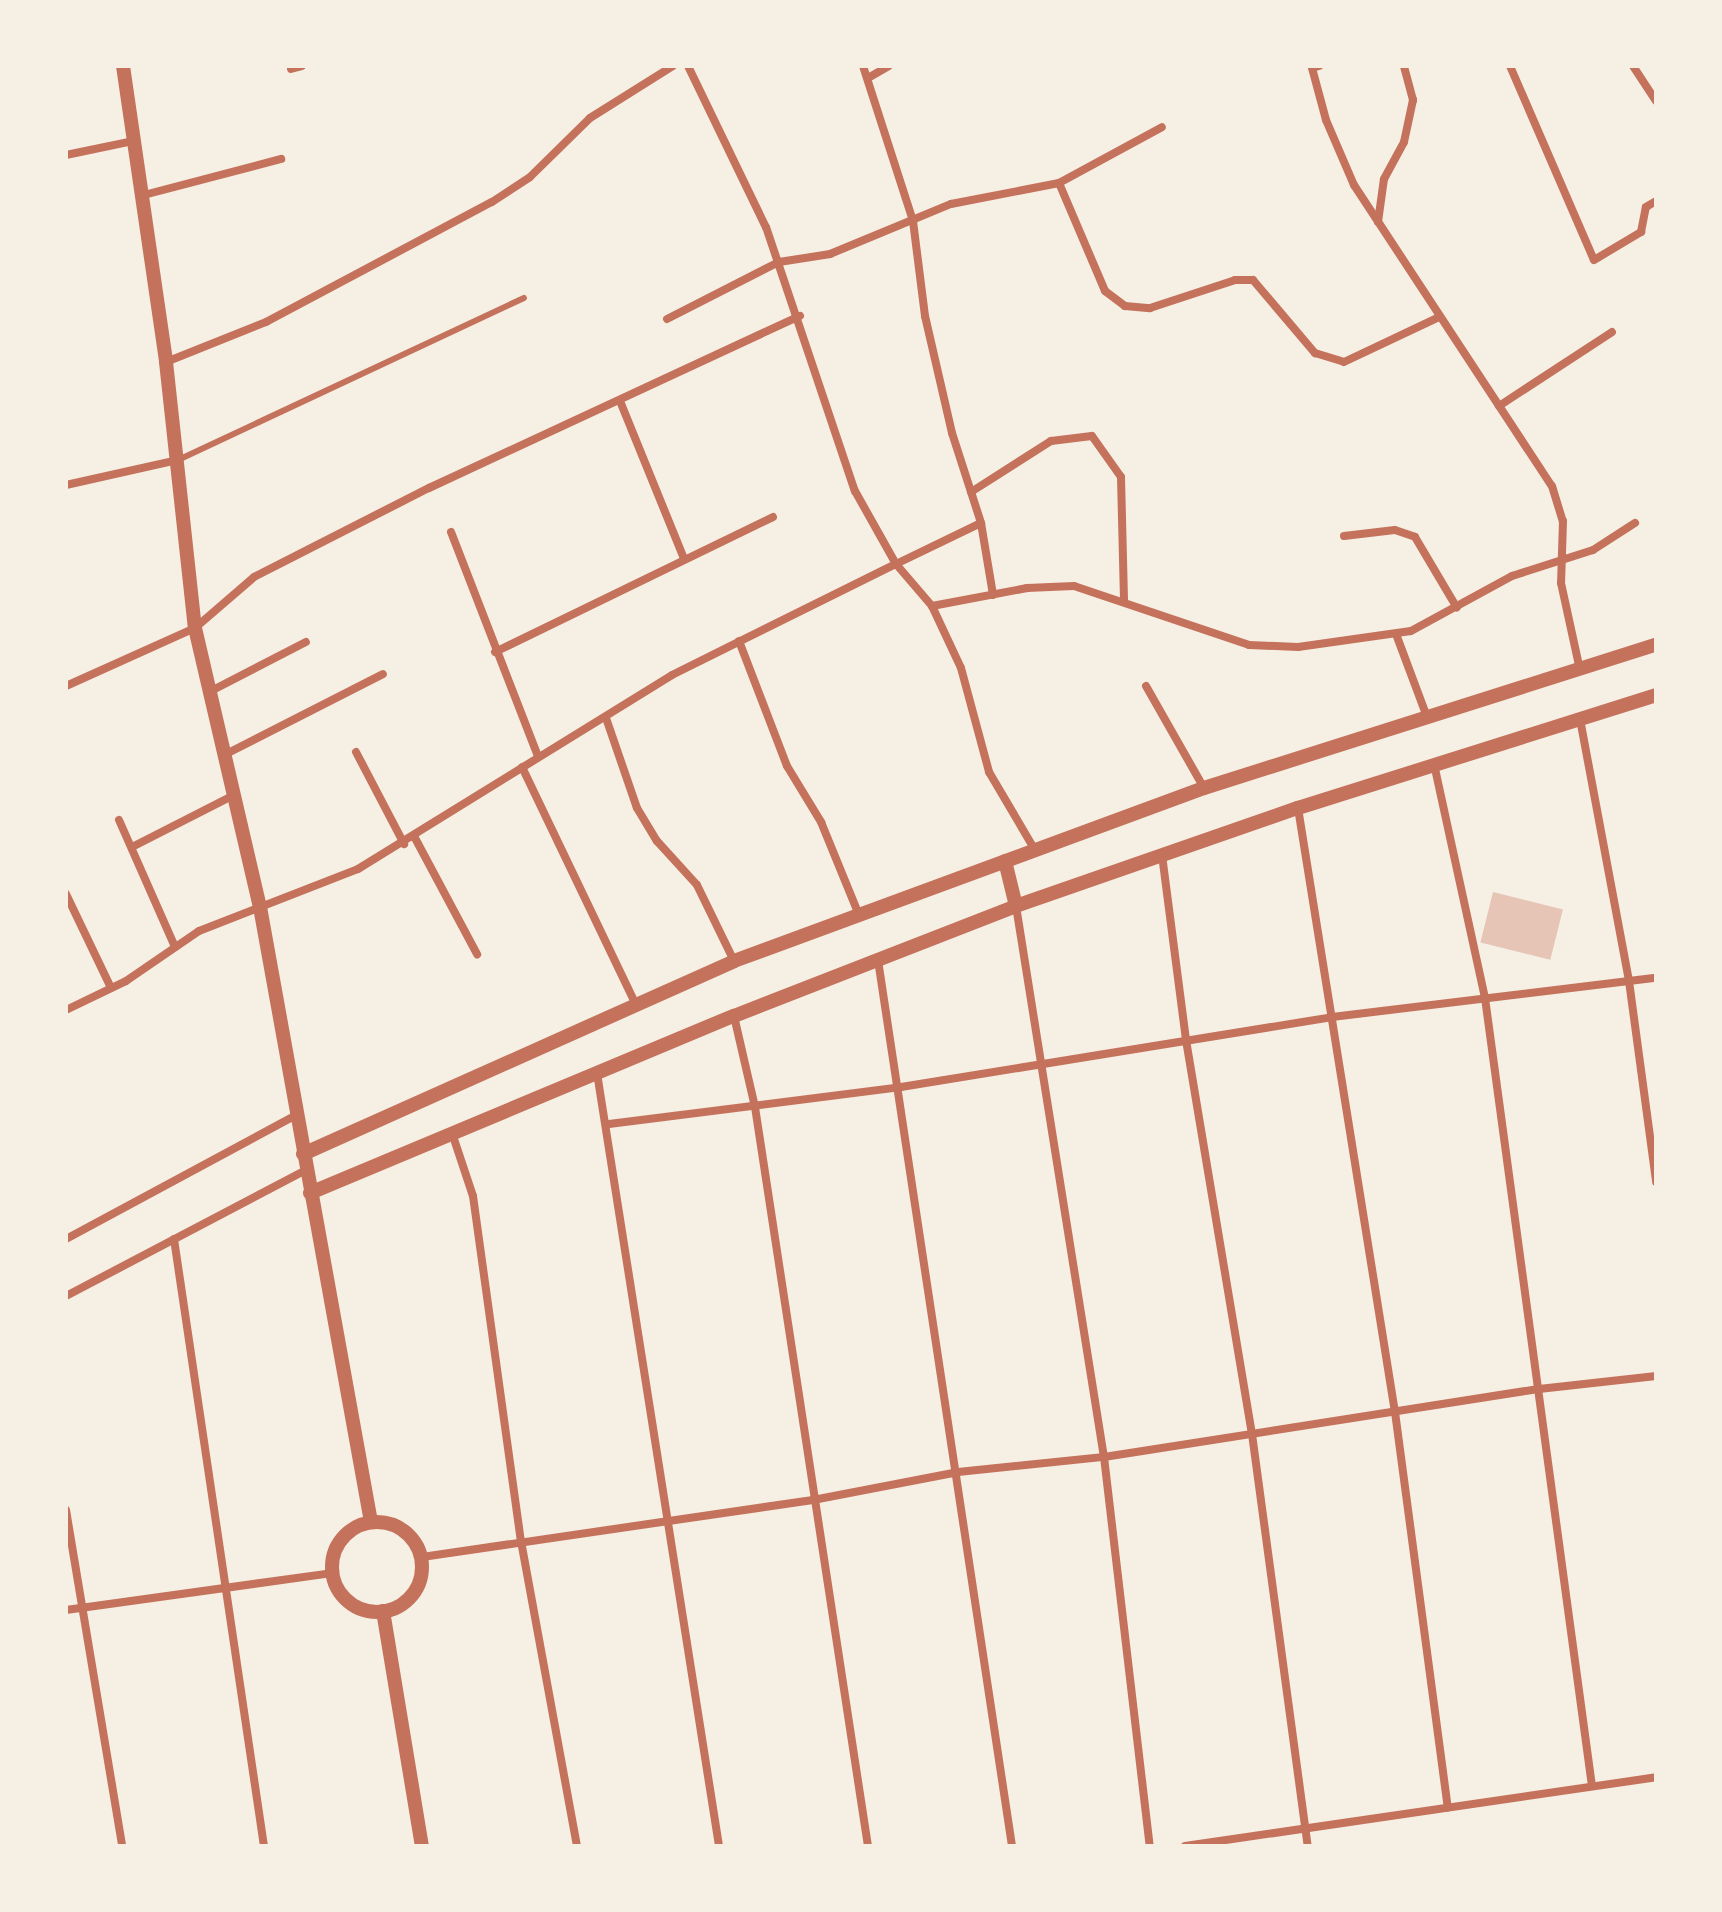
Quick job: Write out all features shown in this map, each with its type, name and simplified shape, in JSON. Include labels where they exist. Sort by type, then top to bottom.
[{"type":"street","points":[[123,66],[139,196],[166,362],[195,628],[236,793],[260,907],[371,1522]]},
{"type":"street","points":[[291,69],[302,66]]},
{"type":"street","points":[[166,362],[266,322],[492,202],[530,177],[590,118],[673,66]]},
{"type":"street","points":[[688,66],[779,262],[800,316],[838,449],[896,564],[932,606],[961,668],[989,772],[1035,850]]},
{"type":"street","points":[[863,66],[913,221],[925,316],[981,523],[993,595]]},
{"type":"street","points":[[868,78],[889,66]]},
{"type":"street","points":[[1319,66],[1312,68],[1326,120],[1354,185],[1552,486],[1563,521],[1561,562],[1580,670]]},
{"type":"street","points":[[1378,223],[1384,179],[1404,142],[1413,100],[1404,66]]},
{"type":"street","points":[[1510,66],[1594,260],[1641,232],[1646,207],[1656,201]]},
{"type":"street","points":[[1633,66],[1656,101]]},
{"type":"street","points":[[667,319],[779,262],[830,254],[985,195],[1059,183],[1162,127]]},
{"type":"street","points":[[66,155],[133,141]]},
{"type":"street","points":[[139,196],[281,159]]},
{"type":"street","points":[[1059,183],[1105,291],[1125,306],[1150,308],[1235,280],[1253,280],[1315,353],[1344,362],[1439,317]]},
{"type":"street","points":[[66,686],[195,628],[254,577],[429,488],[800,316]]},
{"type":"street","points":[[1499,406],[1612,332]]},
{"type":"street","points":[[620,401],[684,559]]},
{"type":"street","points":[[971,492],[1051,441],[1092,436],[1121,477],[1124,601]]},
{"type":"street","points":[[66,485],[178,460]]},
{"type":"street","points":[[495,652],[773,517]]},
{"type":"street","points":[[66,1010],[111,988],[199,931],[358,869],[415,838],[538,756],[606,718],[672,675],[981,523]]},
{"type":"street","points":[[932,606],[1074,586],[1249,645],[1298,647],[1396,634],[1457,608],[1512,576],[1593,550],[1635,523]]},
{"type":"street","points":[[1344,536],[1395,530],[1415,537],[1457,608]]},
{"type":"street","points":[[451,532],[495,652],[538,756]]},
{"type":"street","points":[[1396,634],[1427,717]]},
{"type":"street","points":[[739,641],[787,766],[821,822],[859,915]]},
{"type":"street","points":[[209,692],[306,642]]},
{"type":"street","points":[[303,1154],[734,961],[1204,788],[1656,645]]},
{"type":"street","points":[[226,754],[383,674]]},
{"type":"street","points":[[1146,686],[1204,788]]},
{"type":"street","points":[[310,1193],[734,1016],[1016,906],[1298,808],[1656,695]]},
{"type":"street","points":[[606,718],[637,808],[657,841],[697,885],[734,961]]},
{"type":"street","points":[[1580,719],[1629,981],[1656,1182]]},
{"type":"street","points":[[356,752],[404,844]]},
{"type":"street","points":[[1434,764],[1485,998],[1592,1786]]},
{"type":"street","points":[[522,767],[636,1005]]},
{"type":"street","points":[[134,846],[236,793]]},
{"type":"street","points":[[1298,808],[1395,1412],[1448,1807]]},
{"type":"street","points":[[119,820],[134,846],[175,947]]},
{"type":"street","points":[[415,838],[477,954]]},
{"type":"street","points":[[1162,854],[1186,1040],[1252,1434],[1308,1846]]},
{"type":"street","points":[[1005,861],[1016,906],[1104,1457],[1150,1846]]},
{"type":"street","points":[[66,894],[111,988]]},
{"type":"street","points":[[878,960],[901,1087],[1012,1846]]},
{"type":"street","points":[[609,1124],[901,1087],[1332,1017],[1656,978]]},
{"type":"street","points":[[734,1016],[755,1107],[868,1846]]},
{"type":"street","points":[[597,1073],[609,1124],[719,1846]]},
{"type":"street","points":[[66,1239],[296,1115]]},
{"type":"street","points":[[452,1133],[473,1196],[521,1541],[577,1846]]},
{"type":"street","points":[[66,1296],[306,1170]]},
{"type":"street","points":[[174,1239],[264,1846]]},
{"type":"street","points":[[422,1557],[813,1500],[958,1472],[1104,1457],[1539,1389],[1656,1376]]},
{"type":"street","points":[[66,1510],[79,1608],[122,1846]]},
{"type":"street","points":[[371,1522],[404,1531],[422,1557],[413,1594],[383,1611],[350,1603],[333,1573],[341,1539],[371,1522]]},
{"type":"street","points":[[66,1610],[225,1585],[333,1573]]},
{"type":"street","points":[[383,1611],[422,1846]]},
{"type":"street","points":[[1185,1846],[1656,1777]]},
{"type":"lane","points":[[178,460],[524,298]]},
{"type":"building","points":[[1493,892],[1563,909],[1550,960],[1480,942]]}]
